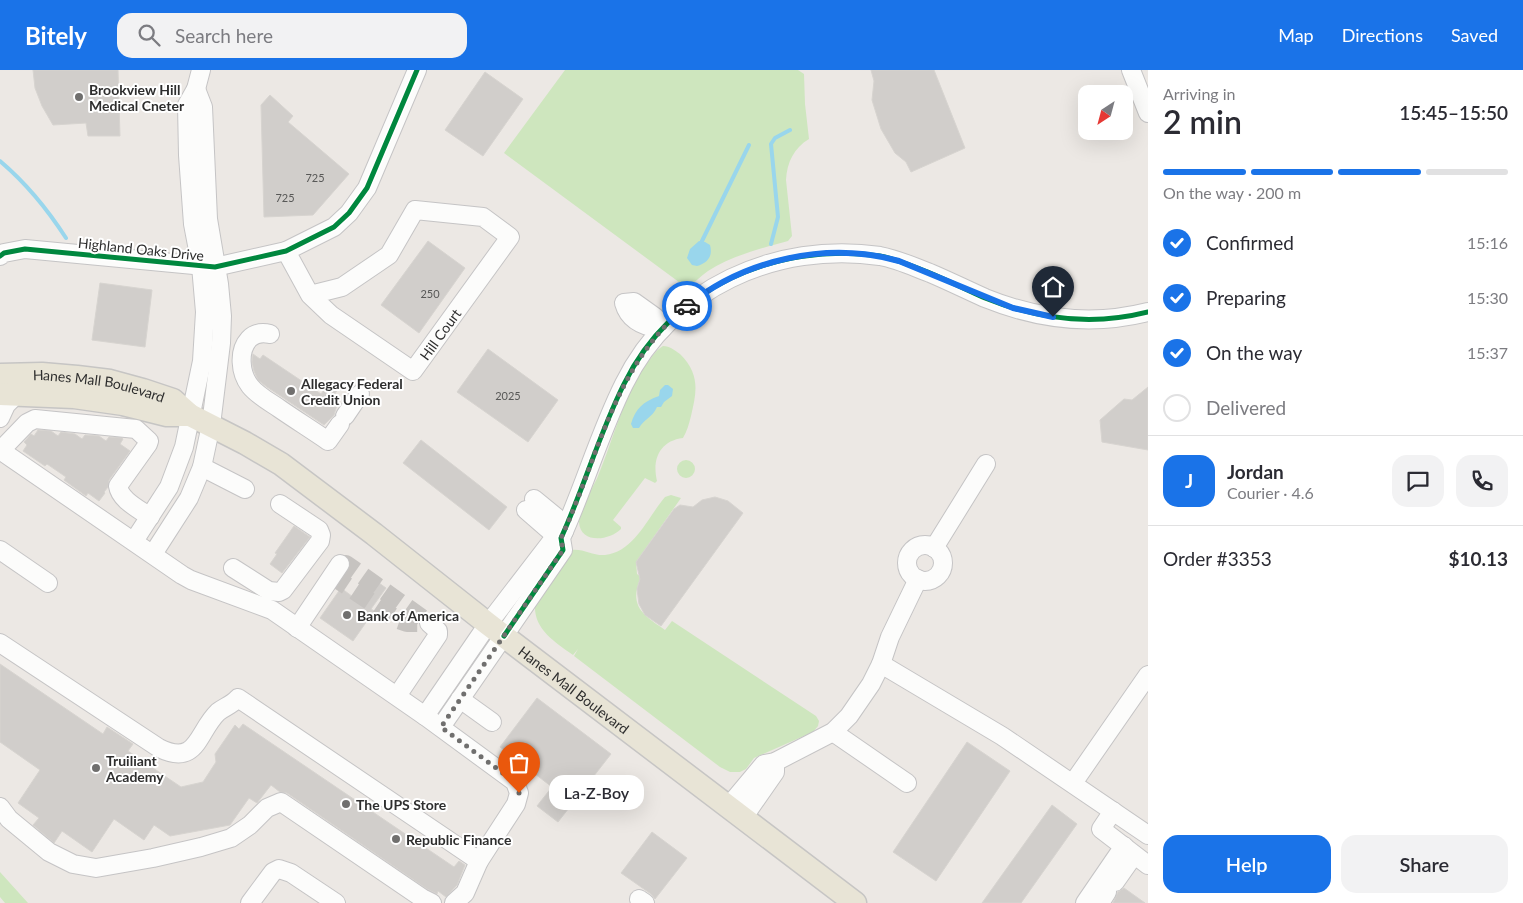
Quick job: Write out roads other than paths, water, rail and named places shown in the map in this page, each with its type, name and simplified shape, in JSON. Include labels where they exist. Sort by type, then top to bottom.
[{"type":"main road","name":"Hanes Mall Boulevard","points":[[5,381],[42,374],[110,381],[144,390],[173,400],[190,415],[281,464],[736,812],[846,900]]},
{"type":"street","points":[[134,541],[168,487],[184,447],[202,360],[208,266],[208,219],[203,107],[196,90],[201,70]]},
{"type":"street","name":"Highland Oaks Drive","points":[[0,256],[4,253],[25,249],[208,266],[286,251],[334,227],[349,213],[367,188],[417,70]]},
{"type":"street","points":[[1131,70],[1148,113]]},
{"type":"street","name":"Hill Court","points":[[286,251],[310,295],[331,315],[413,371],[510,237],[483,217],[415,210],[389,255],[342,287],[310,295]]},
{"type":"street","points":[[441,727],[460,699],[496,630],[550,542],[562,535],[624,383],[640,357],[662,329],[692,302],[717,286],[743,272],[771,262],[823,254],[874,256],[899,261],[986,298],[1013,308],[1042,315],[1088,320],[1118,318],[1148,312]]},
{"type":"street","points":[[153,554],[189,498],[202,467],[211,425],[221,343],[222,316],[219,284],[208,266]]},
{"type":"street","points":[[270,334],[264,332],[254,335],[250,337],[244,346],[242,366],[246,380],[262,397],[328,441],[360,394]]},
{"type":"street","points":[[0,418],[6,405],[5,381]]},
{"type":"street","points":[[150,517],[128,501],[119,492],[118,486],[148,444],[147,438],[136,429],[35,419],[27,423],[0,449],[191,580],[272,610],[441,727],[515,782],[519,793],[516,804],[479,861],[464,893],[454,903]]},
{"type":"street","points":[[934,548],[986,464]]},
{"type":"street","points":[[202,467],[245,489]]},
{"type":"street","points":[[233,568],[269,591],[279,592],[283,590],[314,548],[321,535],[319,530],[280,504]]},
{"type":"street","points":[[530,504],[556,517],[562,535]]},
{"type":"street","points":[[926,545],[934,548],[941,553],[943,558],[940,574],[930,581],[918,579],[909,570],[908,558],[911,552],[926,545]]},
{"type":"street","points":[[0,550],[48,583]]},
{"type":"street","points":[[297,628],[340,564]]},
{"type":"street","points":[[736,812],[764,764],[775,762],[833,732],[849,716],[871,684],[890,637],[918,579]]},
{"type":"street","points":[[397,696],[438,635],[438,631],[429,623]]},
{"type":"street","points":[[425,716],[496,630]]},
{"type":"street","points":[[0,643],[159,748],[170,753],[185,753],[192,749],[216,714],[238,698],[479,861]]},
{"type":"street","points":[[880,664],[1002,736],[1148,835]]},
{"type":"street","points":[[1073,783],[1148,675]]},
{"type":"street","points":[[460,699],[492,722]]},
{"type":"street","points":[[833,732],[907,783]]},
{"type":"street","points":[[0,807],[9,819],[49,852],[73,864],[96,868],[153,858],[231,838],[250,825],[267,808],[281,802],[432,903]]},
{"type":"street","points":[[1113,811],[1101,829],[1135,855]]},
{"type":"street","points":[[1108,892],[1135,855]]},
{"type":"street","points":[[1085,903],[1135,855]]},
{"type":"street","points":[[250,903],[273,872],[279,869],[291,873],[336,903]]},
{"type":"water","points":[[699,241],[710,245],[711,252],[707,261],[697,266],[692,265],[687,258],[690,249]]},
{"type":"water","points":[[665,385],[673,389],[672,396],[661,407],[657,407],[653,414],[639,428],[633,428],[631,424],[638,410],[649,400],[659,396],[660,390]]},
{"type":"waterway","points":[[771,244],[778,217],[771,144],[775,138],[790,130]]},
{"type":"waterway","points":[[702,241],[749,145]]},
{"type":"waterway","points":[[0,161],[36,197],[66,238]]},
{"type":"tunnel","points":[[340,564],[346,564],[429,623]]},
{"type":"tunnel","points":[[332,576],[398,620],[407,623],[429,623]]},
{"type":"place","name":"Brookview Hill Medical Cneter","points":[[79,97]]},
{"type":"place","name":"Allegacy Federal Credit Union","points":[[291,391]]},
{"type":"place","name":"Bank of America","points":[[347,615]]},
{"type":"place","name":"Truiliant Academy","points":[[96,768]]},
{"type":"place","name":"La-Z-Boy","points":[[519,793]]},
{"type":"place","name":"The UPS Store","points":[[346,804]]},
{"type":"place","name":"Republic Finance","points":[[396,839]]}]
